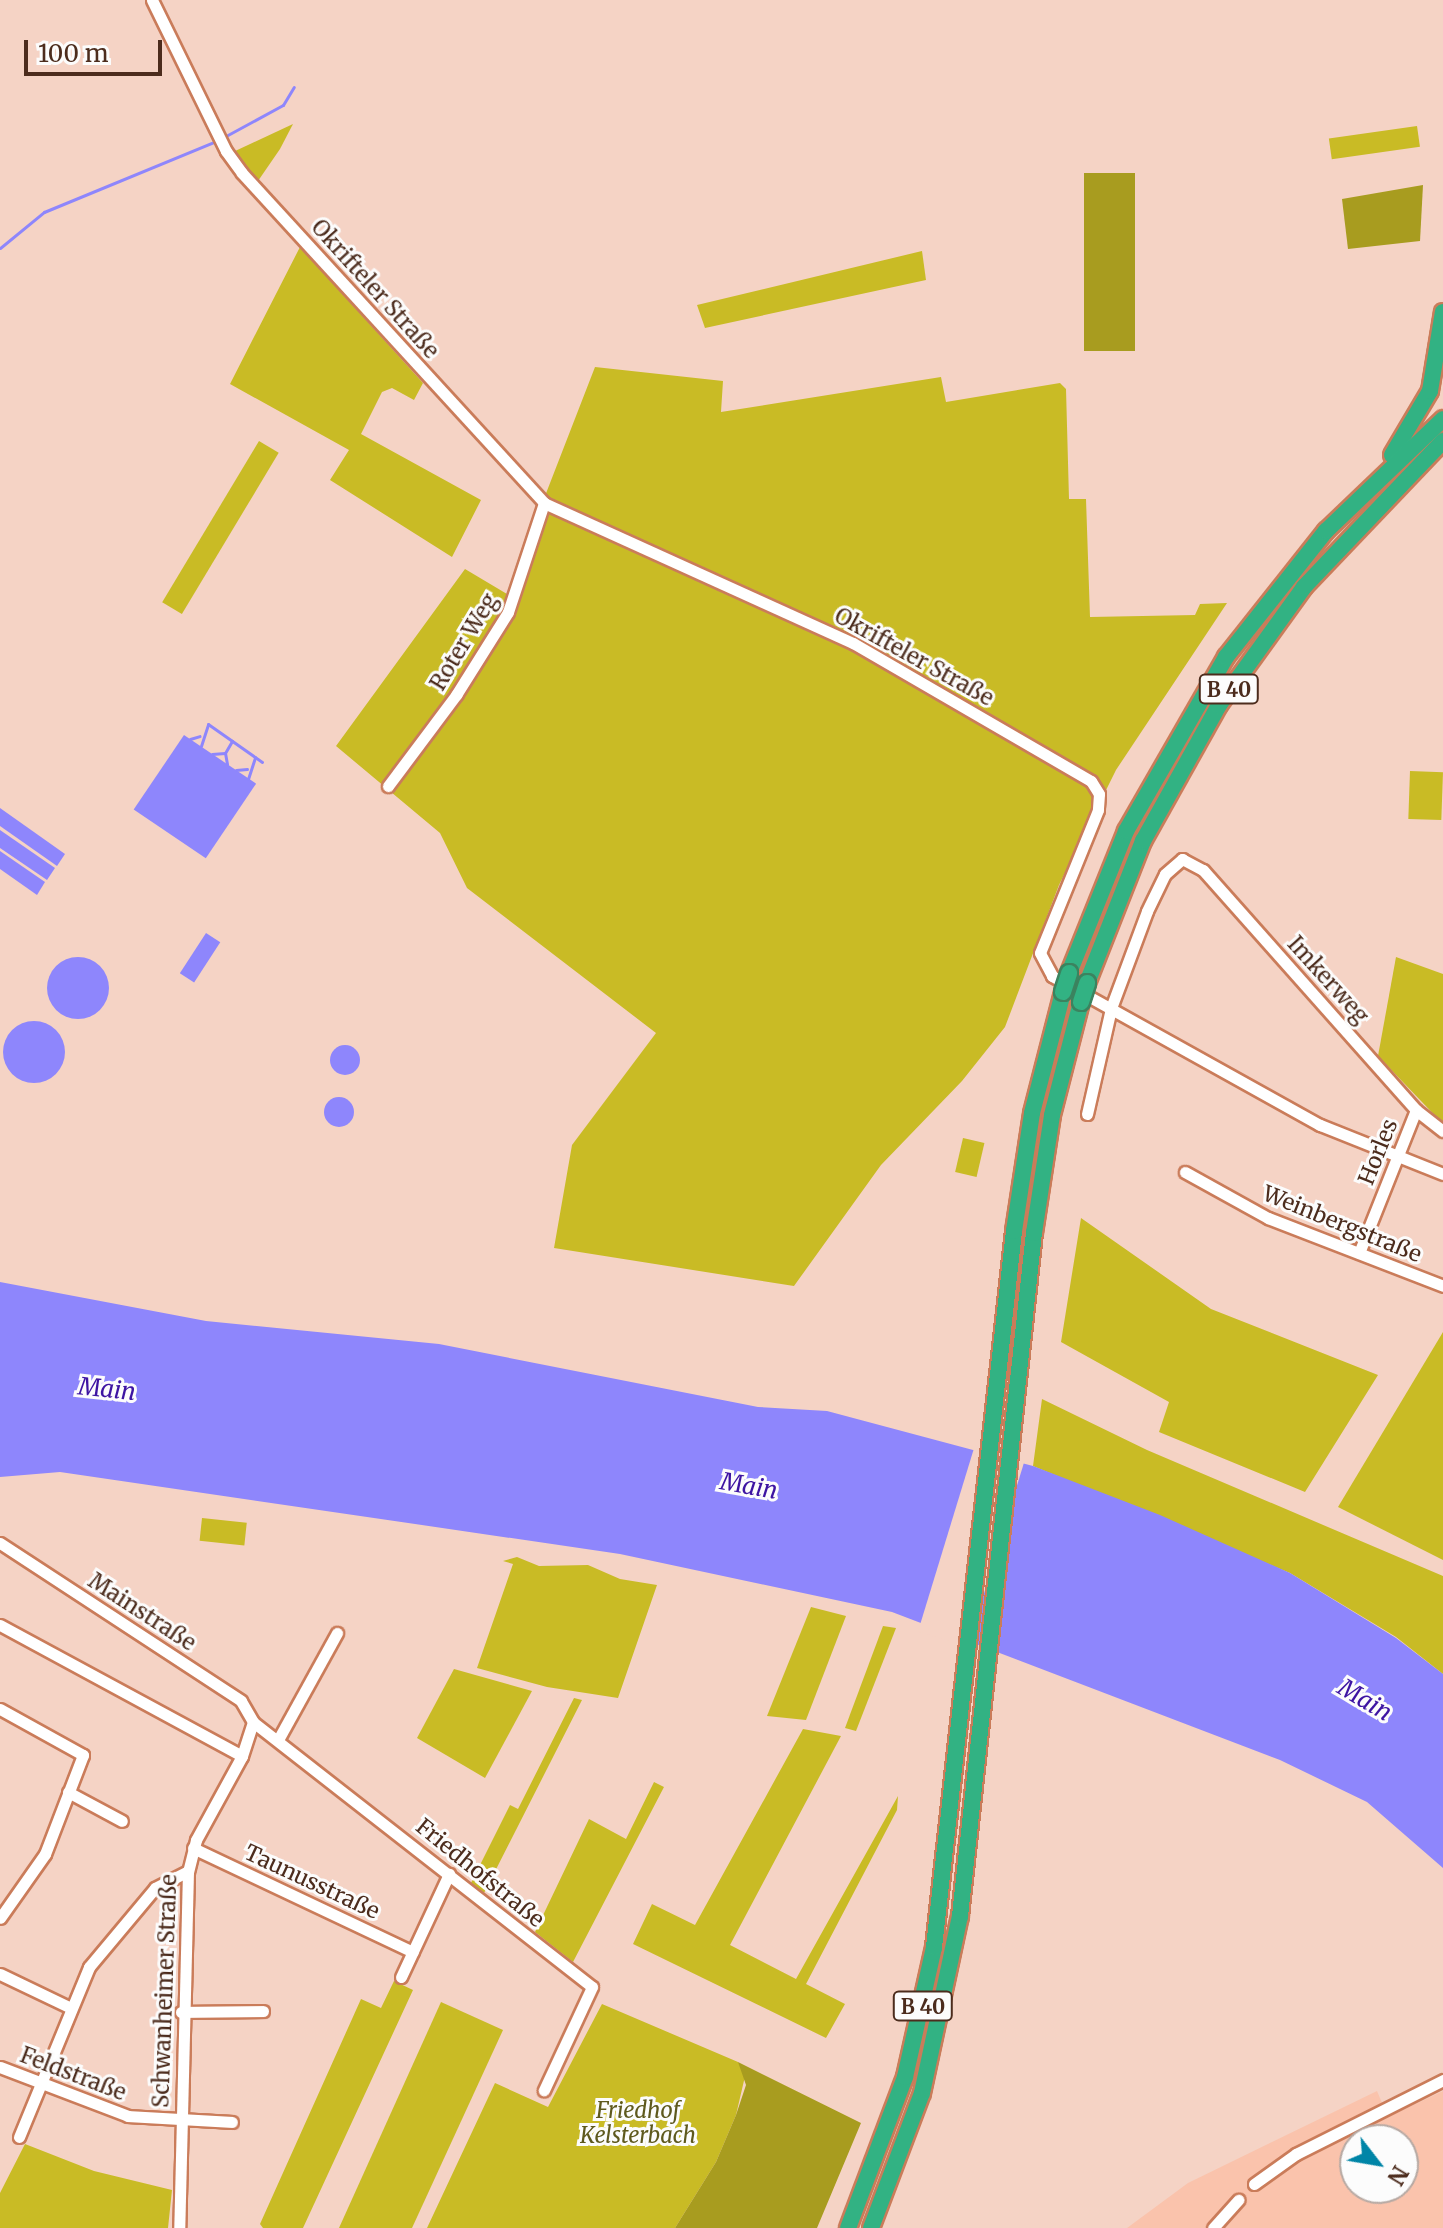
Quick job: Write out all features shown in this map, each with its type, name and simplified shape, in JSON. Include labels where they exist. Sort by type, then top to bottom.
[{"type":"highway","points":[[1367,489],[1423,407],[1439,357],[1443,312]]},
{"type":"highway","name":"B 40","points":[[848,2228],[884,2140],[913,2047],[934,1947],[956,1773],[1002,1328],[1025,1151],[1069,973],[1126,831],[1201,694],[1288,574],[1367,489],[1443,419]]},
{"type":"highway","name":"B 40","points":[[871,2228],[913,2122],[943,2010],[976,1778],[1022,1334],[1052,1115],[1087,983],[1143,841],[1219,705],[1304,587],[1443,441]]},
{"type":"street","name":"Okrifteler Straße","points":[[152,0],[207,114],[242,173],[544,503],[853,643],[1091,781],[1099,794],[1098,810],[1040,953],[1052,976],[1320,1125],[1443,1174]]},
{"type":"street","name":"Roter Weg","points":[[388,786],[456,695],[508,612],[544,503]]},
{"type":"street","name":"Imkerweg","points":[[1111,1008],[1147,911],[1165,874],[1182,859],[1203,870],[1416,1110],[1443,1131]]},
{"type":"street","points":[[1087,1114],[1111,1008]]},
{"type":"street","name":"Horles","points":[[1359,1253],[1416,1110]]},
{"type":"street","name":"Weinbergstraße","points":[[1185,1172],[1268,1218],[1443,1286]]},
{"type":"street","name":"Mainstraße","points":[[0,1543],[241,1701],[253,1722]]},
{"type":"street","points":[[0,1625],[242,1756]]},
{"type":"street","points":[[279,1738],[337,1633]]},
{"type":"street","points":[[0,1709],[83,1755],[68,1792],[62,1820],[45,1854],[0,1918]]},
{"type":"street","name":"Friedhofstraße","points":[[253,1722],[279,1738],[592,1987],[544,2090]]},
{"type":"street","name":"Schwanheimer Straße","points":[[179,2228],[181,2012],[188,1871],[193,1848],[242,1756],[253,1722]]},
{"type":"street","points":[[68,1792],[122,1821]]},
{"type":"street","name":"Taunusstraße","points":[[193,1848],[413,1952]]},
{"type":"street","points":[[19,2137],[89,1967],[155,1888],[188,1871]]},
{"type":"street","points":[[401,1977],[449,1874]]},
{"type":"street","points":[[0,1974],[71,2008]]},
{"type":"street","points":[[181,2012],[263,2011]]},
{"type":"street","name":"Feldstraße","points":[[0,2067],[115,2113],[180,2121],[232,2122]]},
{"type":"street","points":[[1254,2184],[1296,2154],[1443,2080]]},
{"type":"street","points":[[1213,2228],[1238,2200]]},
{"type":"shaded area","points":[[1084,173],[1135,173],[1135,351],[1084,351]]},
{"type":"shaded area","points":[[1423,185],[1420,241],[1348,249],[1342,199]]},
{"type":"shaded area","points":[[738,2062],[861,2123],[817,2228],[675,2228],[716,2162],[736,2115],[746,2085]]},
{"type":"shaded area","points":[[1377,2091],[1388,2117],[1443,2091],[1443,2228],[1127,2228],[1188,2183]]},
{"type":"green space","points":[[293,124],[280,149],[258,181],[233,152]]},
{"type":"green space","points":[[1417,126],[1420,147],[1332,159],[1329,138]]},
{"type":"green space","points":[[300,247],[423,383],[414,400],[392,388],[382,392],[361,434],[481,500],[452,557],[330,480],[349,450],[230,384]]},
{"type":"green space","points":[[922,251],[926,280],[705,328],[697,305]]},
{"type":"green space","points":[[595,367],[723,381],[721,412],[941,377],[946,402],[1060,383],[1066,389],[1069,499],[1086,499],[1090,617],[1195,615],[1200,604],[1227,603],[1116,770],[1059,885],[1005,1027],[962,1081],[881,1165],[794,1286],[554,1248],[572,1145],[656,1033],[467,888],[440,833],[336,746],[465,569],[507,594]]},
{"type":"green space","points":[[259,441],[279,453],[182,614],[162,602]]},
{"type":"green space","points":[[1410,771],[1443,772],[1441,820],[1408,819]]},
{"type":"green space","points":[[1396,957],[1443,974],[1443,1124],[1378,1056]]},
{"type":"green space","points":[[963,1138],[984,1143],[977,1177],[955,1172]]},
{"type":"green space","points":[[1081,1218],[1211,1309],[1378,1375],[1305,1492],[1159,1432],[1169,1402],[1061,1342]]},
{"type":"green space","points":[[1443,1332],[1443,1560],[1338,1507]]},
{"type":"green space","points":[[1042,1399],[1147,1450],[1443,1576],[1443,1674],[1396,1637],[1290,1573],[1033,1466]]},
{"type":"green space","points":[[202,1518],[247,1523],[244,1546],[200,1541]]},
{"type":"green space","points":[[517,1557],[539,1566],[588,1565],[620,1579],[657,1585],[618,1698],[547,1687],[477,1668],[513,1564],[503,1561]]},
{"type":"green space","points":[[811,1607],[846,1616],[806,1720],[767,1716]]},
{"type":"green space","points":[[883,1626],[896,1628],[856,1731],[845,1728]]},
{"type":"green space","points":[[454,1669],[532,1691],[485,1778],[417,1738]]},
{"type":"green space","points":[[574,1698],[582,1700],[484,1893],[471,1883],[510,1805],[518,1809]]},
{"type":"green space","points":[[803,1729],[841,1736],[730,1945],[796,1979],[898,1796],[897,1810],[806,1984],[845,2004],[826,2038],[633,1944],[652,1904],[695,1925]]},
{"type":"green space","points":[[654,1782],[664,1787],[573,1962],[535,1932],[589,1819],[626,1839]]},
{"type":"green space","points":[[394,1981],[413,1990],[303,2228],[263,2228],[260,2224],[361,1999],[381,2008]]},
{"type":"green space","points":[[441,2002],[503,2030],[412,2228],[339,2228]]},
{"type":"green space","name":"Friedhof Kelsterbach","points":[[602,2004],[738,2062],[746,2072],[736,2115],[716,2162],[675,2228],[427,2228],[495,2083],[548,2107]]},
{"type":"green space","points":[[25,2144],[94,2171],[172,2190],[168,2228],[0,2228],[0,2193]]},
{"type":"water","points":[[184,735],[256,784],[206,858],[134,810]]},
{"type":"water","points":[[0,808],[65,854],[57,866],[0,826]]},
{"type":"water","points":[[0,830],[55,868],[47,880],[0,848]]},
{"type":"water","points":[[0,851],[45,882],[37,895],[0,869]]},
{"type":"water","points":[[206,933],[220,942],[194,983],[180,973]]},
{"type":"water","points":[[72,957],[84,957],[100,966],[107,976],[107,1000],[100,1010],[84,1019],[72,1019],[52,1005],[47,994],[47,982],[61,962]]},
{"type":"water","points":[[34,1021],[46,1023],[56,1030],[63,1040],[63,1064],[56,1074],[46,1081],[34,1083],[22,1081],[12,1074],[5,1064],[3,1052],[5,1040],[12,1030],[22,1023]]},
{"type":"water","points":[[345,1045],[356,1049],[360,1060],[356,1071],[345,1075],[334,1071],[330,1060],[334,1049]]},
{"type":"water","points":[[339,1097],[350,1101],[354,1112],[350,1123],[339,1127],[328,1123],[324,1112],[328,1101]]},
{"type":"water","name":"Main","points":[[0,1282],[206,1321],[439,1344],[758,1407],[827,1411],[1033,1466],[1160,1515],[1290,1573],[1396,1638],[1443,1674],[1443,1868],[1367,1802],[1280,1760],[892,1612],[620,1554],[60,1472],[0,1477]]},
{"type":"pier","points":[[975,1445],[1025,1460],[968,1647],[918,1631]]},
{"type":"waterway","points":[[224,137],[283,105],[294,87]]},
{"type":"waterway","points":[[0,248],[44,212],[214,142]]},
{"type":"waterway","points":[[201,746],[208,724],[262,762]]},
{"type":"waterway","points":[[190,739],[200,736]]},
{"type":"waterway","points":[[227,764],[225,753],[232,741]]},
{"type":"waterway","points":[[212,754],[225,753]]},
{"type":"waterway","points":[[248,779],[255,757]]},
{"type":"waterway","points":[[236,770],[247,769]]}]
